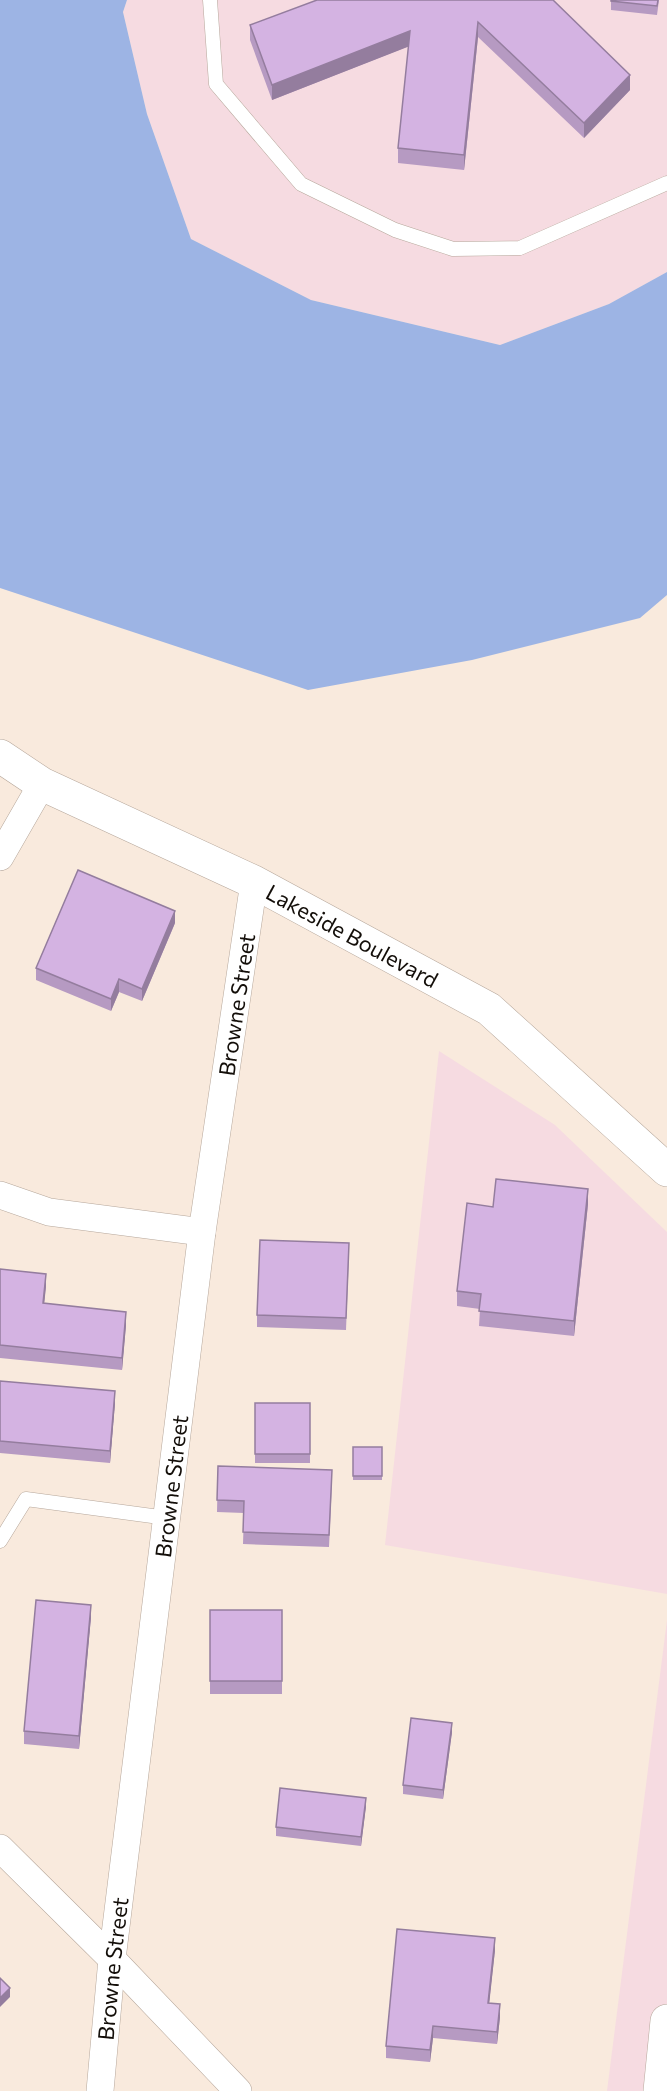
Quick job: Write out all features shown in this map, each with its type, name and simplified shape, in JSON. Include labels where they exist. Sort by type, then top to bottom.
[{"type":"street","name":"Lakeside Boulevard","points":[[0,756],[42,784],[254,882],[489,1009],[667,1170]]},
{"type":"street","points":[[0,857],[42,784]]},
{"type":"street","name":"Browne Street","points":[[100,2091],[112,1959],[202,1232],[254,882]]},
{"type":"street","points":[[0,1196],[50,1212],[202,1232]]},
{"type":"street","points":[[0,1848],[112,1959],[238,2091]]},
{"type":"street","points":[[660,2091],[667,2021]]},
{"type":"lane","points":[[210,0],[216,84],[301,184],[395,230],[453,249],[520,248],[667,183]]},
{"type":"lane","points":[[0,1541],[26,1498],[167,1518]]},
{"type":"shaded area","points":[[127,0],[667,0],[667,272],[609,304],[500,345],[311,300],[191,239],[147,114],[123,12]]},
{"type":"shaded area","points":[[439,1051],[555,1125],[667,1232],[667,1594],[385,1545]]},
{"type":"shaded area","points":[[667,1620],[667,2091],[607,2091]]},
{"type":"water","points":[[0,0],[127,0],[123,12],[147,114],[191,239],[311,300],[500,345],[609,304],[667,272],[667,595],[640,618],[472,660],[308,690],[0,588]]},
{"type":"building","points":[[317,0],[553,0],[630,75],[584,123],[478,22],[464,155],[398,148],[410,31],[272,85],[250,25]]},
{"type":"building","points":[[611,0],[658,0],[657,6]]},
{"type":"building","points":[[78,870],[175,911],[142,989],[119,979],[111,999],[36,968]]},
{"type":"building","points":[[496,1179],[588,1189],[574,1321],[479,1311],[481,1294],[457,1291],[467,1203],[493,1207]]},
{"type":"building","points":[[260,1240],[349,1243],[346,1318],[257,1315]]},
{"type":"building","points":[[0,1269],[46,1274],[43,1303],[126,1312],[122,1358],[0,1345]]},
{"type":"building","points":[[0,1381],[115,1391],[110,1451],[0,1441]]},
{"type":"building","points":[[255,1403],[310,1403],[310,1454],[255,1454]]},
{"type":"building","points":[[353,1447],[382,1447],[382,1476],[353,1476]]},
{"type":"building","points":[[218,1466],[332,1470],[329,1535],[243,1532],[244,1501],[217,1500]]},
{"type":"building","points":[[36,1600],[91,1605],[79,1736],[24,1731]]},
{"type":"building","points":[[210,1610],[282,1610],[282,1681],[210,1681]]},
{"type":"building","points":[[411,1718],[452,1723],[443,1790],[403,1785]]},
{"type":"building","points":[[280,1788],[366,1798],[361,1837],[276,1827]]},
{"type":"building","points":[[397,1929],[495,1938],[488,2003],[500,2004],[497,2032],[433,2026],[430,2050],[386,2046]]},
{"type":"building","points":[[0,1978],[10,1988],[0,1998]]}]
